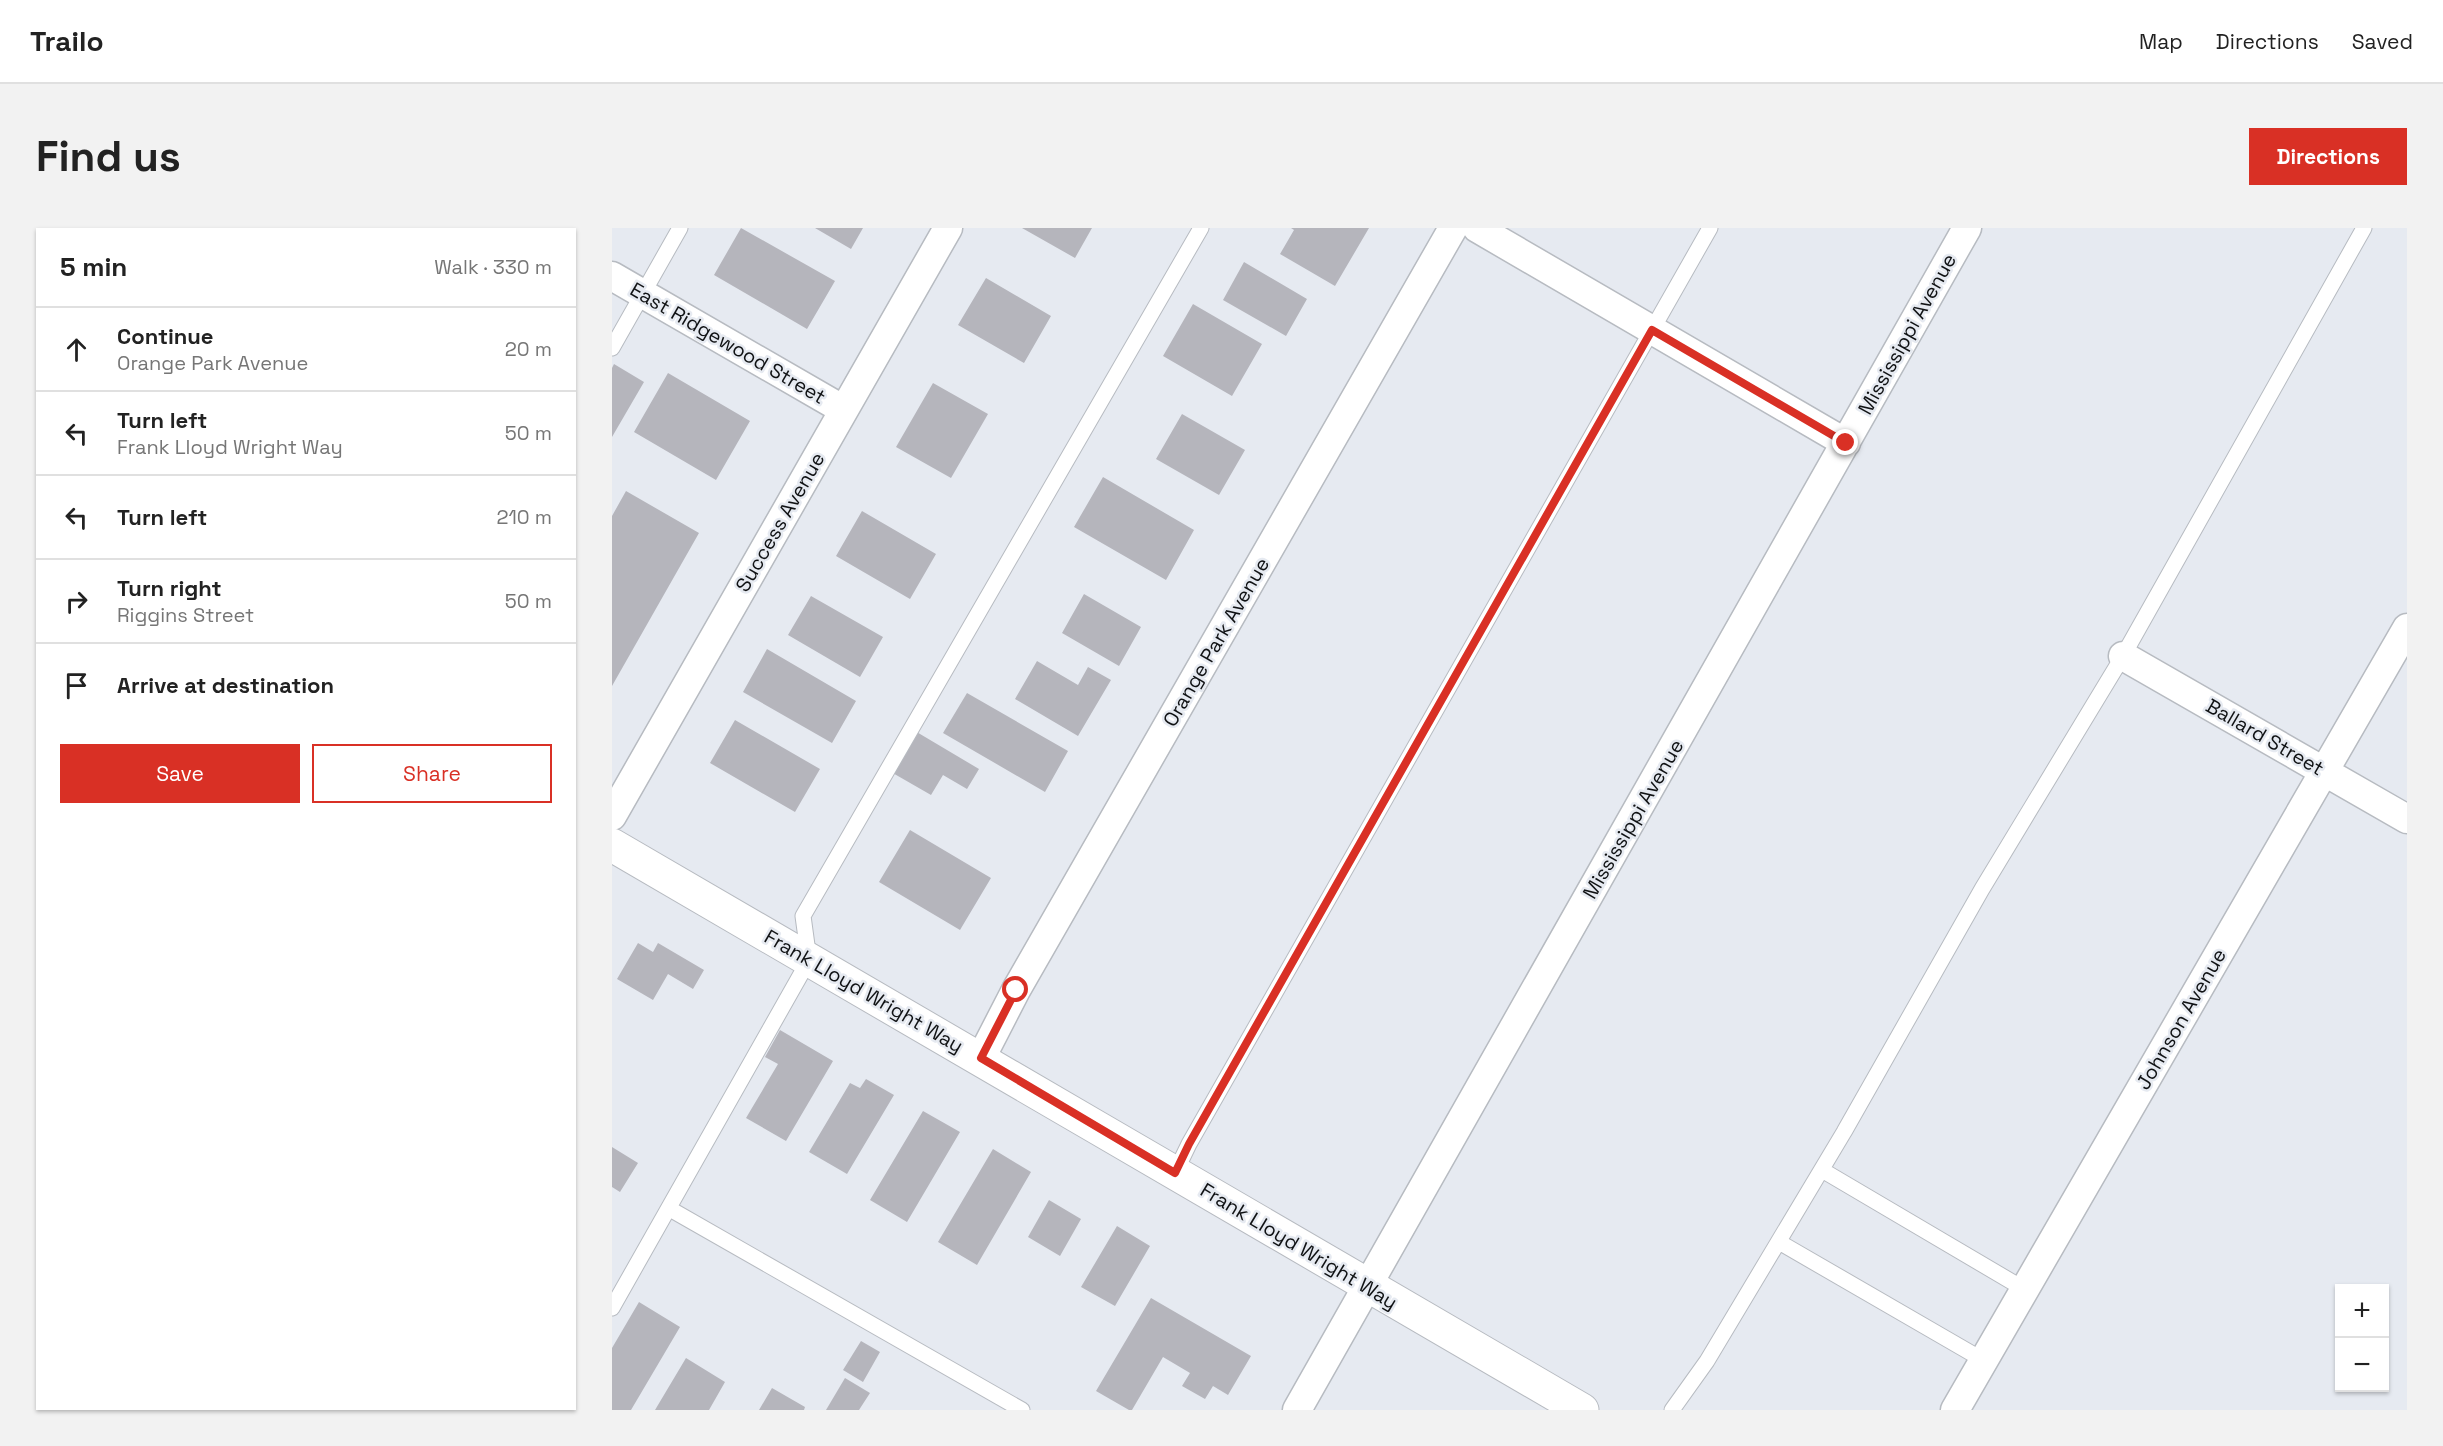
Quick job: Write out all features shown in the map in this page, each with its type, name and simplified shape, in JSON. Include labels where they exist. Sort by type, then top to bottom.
[{"type":"street","name":"Success Avenue","points":[[612,816],[948,228]]},
{"type":"street","name":"Orange Park Avenue","points":[[981,1058],[1016,990],[1454,228]]},
{"type":"street","points":[[1478,228],[1846,443]]},
{"type":"street","name":"Mississippi Avenue","points":[[1297,1410],[1967,228]]},
{"type":"street","name":"East Ridgewood Street","points":[[612,276],[844,410]]},
{"type":"street","name":"Johnson Avenue","points":[[1954,1410],[2407,628]]},
{"type":"street","name":"Ballard Street","points":[[2123,656],[2407,819]]},
{"type":"street","name":"Frank Lloyd Wright Way","points":[[612,845],[1582,1410]]},
{"type":"lane","points":[[612,348],[680,228]]},
{"type":"lane","points":[[612,1308],[809,960],[803,916],[1201,228]]},
{"type":"lane","points":[[1175,1173],[1189,1144],[1710,228]]},
{"type":"lane","points":[[1672,1410],[1707,1361],[1779,1242],[1982,889],[2123,656],[2364,228]]},
{"type":"lane","points":[[1821,1170],[2025,1288]]},
{"type":"lane","points":[[670,1209],[1022,1410]]},
{"type":"lane","points":[[1779,1242],[1983,1360]]},
{"type":"building","points":[[741,228],[835,281],[807,329],[714,275]]},
{"type":"building","points":[[815,228],[863,228],[851,249]]},
{"type":"building","points":[[1022,228],[1092,228],[1075,258]]},
{"type":"building","points":[[1291,228],[1369,228],[1335,286],[1280,254],[1294,230]]},
{"type":"building","points":[[1244,262],[1307,299],[1286,336],[1223,300]]},
{"type":"building","points":[[986,278],[1051,316],[1024,363],[958,325]]},
{"type":"building","points":[[1193,304],[1262,344],[1232,396],[1163,356]]},
{"type":"building","points":[[614,364],[644,382],[612,437],[612,368]]},
{"type":"building","points":[[668,373],[750,421],[716,480],[634,432]]},
{"type":"building","points":[[933,383],[988,414],[951,478],[896,447]]},
{"type":"building","points":[[1182,414],[1245,450],[1219,495],[1156,459]]},
{"type":"building","points":[[1103,477],[1194,530],[1166,580],[1074,527]]},
{"type":"building","points":[[626,491],[699,533],[612,686],[612,516]]},
{"type":"building","points":[[862,511],[936,554],[910,599],[836,556]]},
{"type":"building","points":[[1084,594],[1141,627],[1119,666],[1062,633]]},
{"type":"building","points":[[811,596],[883,637],[860,677],[788,635]]},
{"type":"building","points":[[767,649],[856,701],[832,743],[743,692]]},
{"type":"building","points":[[1037,661],[1078,685],[1088,667],[1111,680],[1078,736],[1015,699]]},
{"type":"building","points":[[967,693],[1068,751],[1045,792],[943,733]]},
{"type":"building","points":[[735,720],[820,769],[795,812],[710,763]]},
{"type":"building","points":[[915,731],[979,769],[967,789],[943,775],[931,795],[891,772]]},
{"type":"building","points":[[910,830],[991,878],[960,930],[879,882]]},
{"type":"building","points":[[638,943],[653,952],[658,943],[704,970],[693,989],[668,974],[653,1000],[617,979]]},
{"type":"building","points":[[780,1030],[833,1061],[786,1141],[746,1118],[778,1064],[765,1057]]},
{"type":"building","points":[[866,1079],[894,1095],[847,1174],[809,1152],[850,1083],[860,1088]]},
{"type":"building","points":[[923,1111],[960,1132],[907,1222],[870,1200]]},
{"type":"building","points":[[612,1147],[638,1163],[620,1192],[612,1187]]},
{"type":"building","points":[[993,1149],[1031,1172],[977,1265],[938,1242]]},
{"type":"building","points":[[1049,1200],[1081,1219],[1060,1256],[1028,1237]]},
{"type":"building","points":[[1117,1226],[1150,1246],[1115,1306],[1081,1287]]},
{"type":"building","points":[[1151,1298],[1251,1356],[1228,1395],[1213,1386],[1205,1399],[1182,1386],[1190,1373],[1163,1357],[1132,1410],[1096,1391]]},
{"type":"building","points":[[639,1302],[680,1327],[631,1410],[612,1410],[612,1348]]},
{"type":"building","points":[[861,1341],[880,1352],[863,1382],[843,1370]]},
{"type":"building","points":[[686,1358],[725,1382],[709,1410],[655,1410]]},
{"type":"building","points":[[845,1378],[870,1393],[859,1410],[826,1410]]},
{"type":"building","points":[[772,1388],[805,1407],[804,1410],[759,1410]]},
{"type":"route","points":[[1016,990],[981,1058],[1175,1173],[1189,1144],[1652,330],[1846,443]]}]
